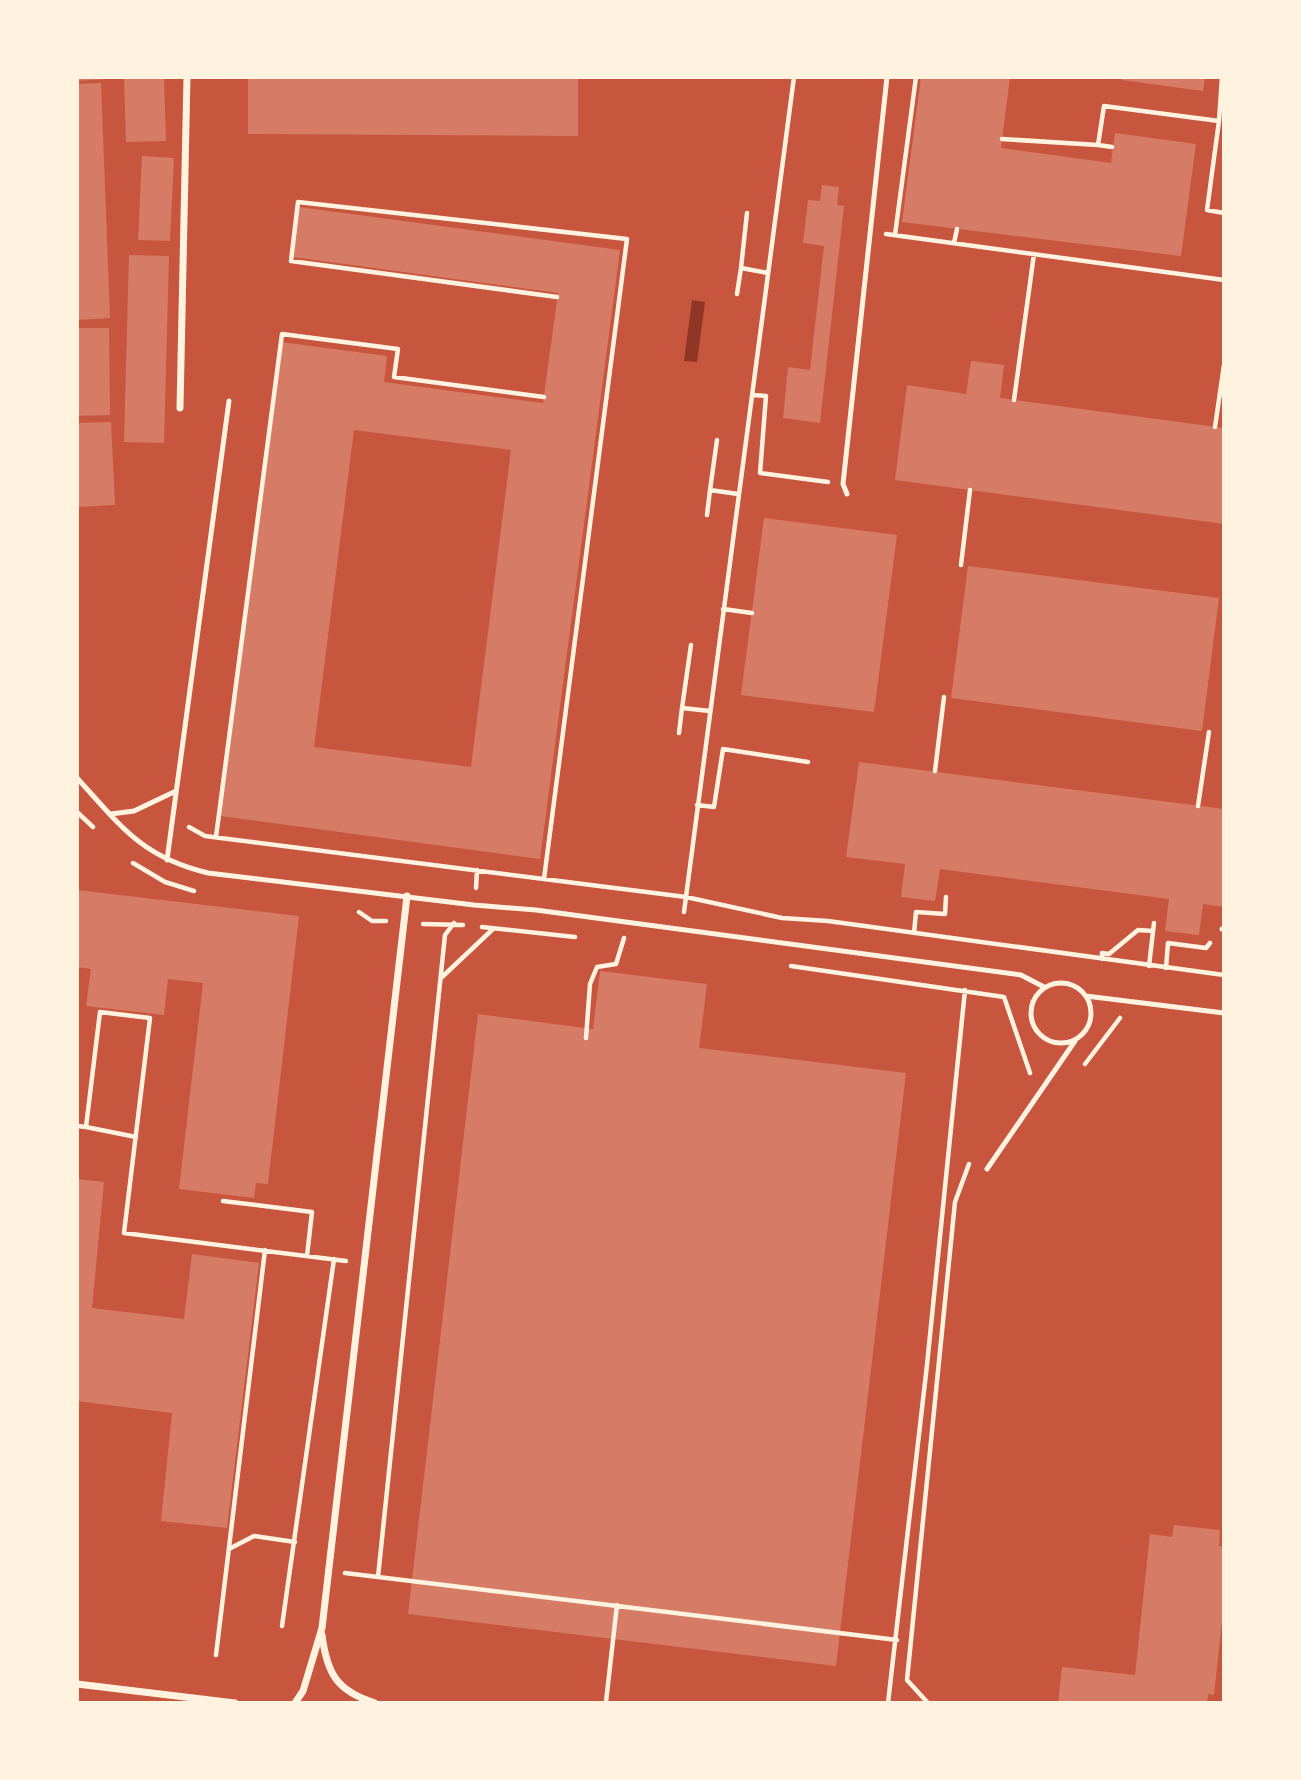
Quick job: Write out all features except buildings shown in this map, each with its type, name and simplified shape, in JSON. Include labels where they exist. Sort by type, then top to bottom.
[{"type":"street","points":[[180,408],[187,77]]},
{"type":"street","points":[[375,1703],[350,1693],[332,1674],[324,1652],[322,1628],[407,896]]},
{"type":"street","points":[[295,1703],[303,1691],[322,1628]]},
{"type":"street","points":[[77,1684],[235,1703]]},
{"type":"lane","points":[[847,494],[843,484],[887,77]]},
{"type":"lane","points":[[167,860],[229,401]]},
{"type":"lane","points":[[77,778],[132,838],[167,860],[208,873],[625,921],[1021,975],[1045,988]]},
{"type":"lane","points":[[111,814],[134,811],[176,791]]},
{"type":"lane","points":[[1074,1041],[1054,1043],[1037,1033],[1030,1013],[1032,1003],[1045,988],[1053,984],[1072,985],[1086,996],[1224,1013]]},
{"type":"lane","points":[[987,1169],[1074,1041],[1089,1026],[1091,1016],[1086,996]]},
{"type":"path","points":[[682,929],[794,77]]},
{"type":"path","points":[[895,235],[916,77]]},
{"type":"path","points":[[1222,77],[1207,210],[1224,213]]},
{"type":"path","points":[[1098,145],[1104,106],[1219,121]]},
{"type":"path","points":[[1002,139],[1112,147]]},
{"type":"path","points":[[544,879],[627,239],[298,202],[291,261],[557,297]]},
{"type":"path","points":[[737,293],[747,213]]},
{"type":"path","points":[[954,243],[957,229]]},
{"type":"path","points":[[907,237],[1224,280]]},
{"type":"path","points":[[1014,400],[1034,254]]},
{"type":"path","points":[[741,268],[768,273]]},
{"type":"path","points":[[216,837],[282,334],[398,348],[394,377],[541,396],[537,402]]},
{"type":"path","points":[[1215,427],[1224,365]]},
{"type":"path","points":[[752,395],[766,396],[760,473],[843,484]]},
{"type":"path","points":[[707,515],[716,440]]},
{"type":"path","points":[[710,490],[738,494]]},
{"type":"path","points":[[961,565],[970,490]]},
{"type":"path","points":[[723,609],[752,612]]},
{"type":"path","points":[[679,733],[691,645]]},
{"type":"path","points":[[935,771],[944,697]]},
{"type":"path","points":[[682,708],[710,711]]},
{"type":"path","points":[[1198,806],[1209,732]]},
{"type":"path","points":[[697,805],[715,807],[723,749],[808,761]]},
{"type":"path","points":[[77,812],[96,830]]},
{"type":"path","points":[[172,818],[205,835],[216,837],[686,897],[782,918],[828,921],[1224,975]]},
{"type":"path","points":[[123,856],[165,882],[203,892]]},
{"type":"path","points":[[378,1577],[445,935],[474,905],[477,870]]},
{"type":"path","points":[[914,933],[916,912],[945,914],[946,897]]},
{"type":"path","points":[[353,910],[372,921],[467,926]]},
{"type":"path","points":[[586,1038],[590,984],[597,967],[616,964],[623,942],[625,921]]},
{"type":"path","points":[[1149,966],[1154,923]]},
{"type":"path","points":[[480,927],[584,938]]},
{"type":"path","points":[[441,979],[494,928]]},
{"type":"path","points":[[1166,968],[1168,943],[1206,948],[1223,929]]},
{"type":"path","points":[[1102,959],[1102,953],[1109,954],[1138,930],[1153,931]]},
{"type":"path","points":[[610,940],[623,942]]},
{"type":"path","points":[[786,965],[1004,998],[1031,1075]]},
{"type":"path","points":[[888,1703],[897,1640],[968,968]]},
{"type":"path","points":[[1077,1075],[1118,1019],[1130,1010],[1152,1004]]},
{"type":"path","points":[[86,1127],[100,1012],[150,1018],[124,1233],[364,1263]]},
{"type":"path","points":[[77,1126],[136,1137]]},
{"type":"path","points":[[928,1703],[907,1681],[955,1202],[965,1169],[973,1158]]},
{"type":"path","points":[[223,1201],[312,1212],[307,1256]]},
{"type":"path","points":[[216,1656],[265,1251]]},
{"type":"path","points":[[282,1626],[334,1259]]},
{"type":"path","points":[[228,1550],[254,1536],[295,1542]]},
{"type":"path","points":[[328,1570],[897,1640]]},
{"type":"path","points":[[606,1702],[617,1605]]},
{"type":"shaded area","points":[[692,300],[705,302],[697,362],[684,361]]}]
